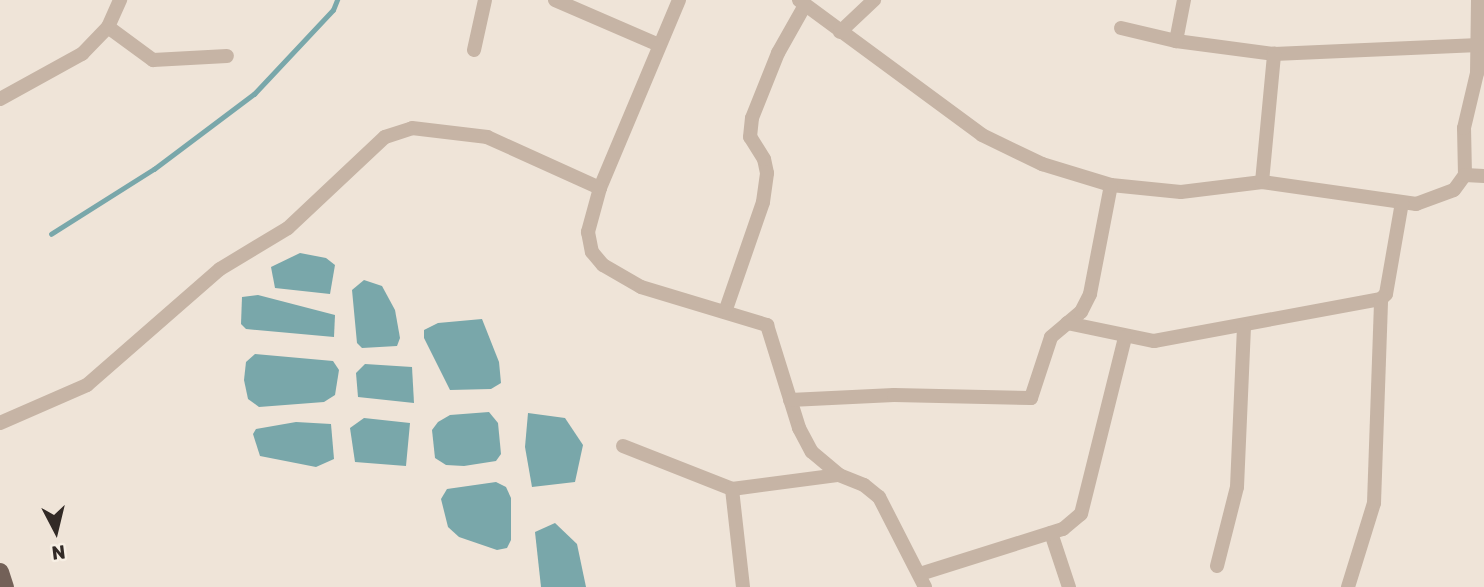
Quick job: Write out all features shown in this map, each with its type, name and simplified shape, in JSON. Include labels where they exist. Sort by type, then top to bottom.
[{"type":"main road","points":[[0,572],[5,587]]},
{"type":"street","points":[[474,50],[485,0]]},
{"type":"street","points":[[555,0],[659,45]]},
{"type":"street","points":[[679,0],[600,188],[588,232],[592,252],[603,265],[641,287],[767,325],[790,400],[812,452],[839,475],[879,497],[923,580],[1051,533],[1081,514],[1125,337]]},
{"type":"street","points":[[840,32],[874,0]]},
{"type":"street","points":[[1176,41],[1184,0]]},
{"type":"street","points":[[725,312],[762,202],[767,173],[764,159],[750,137],[752,118],[802,3],[982,135],[1042,164],[1111,185],[1181,192],[1262,182],[1402,202],[1437,199],[1454,190],[1465,175],[1464,128],[1480,73],[1478,0]]},
{"type":"street","points":[[0,99],[82,54],[108,27],[120,1]]},
{"type":"street","points":[[108,27],[153,60],[227,56]]},
{"type":"street","points":[[1121,28],[1176,41],[1274,54],[1479,45]]},
{"type":"street","points":[[1262,182],[1274,54]]},
{"type":"street","points":[[0,423],[87,386],[220,270],[288,228],[384,137],[412,128],[487,137],[600,188]]},
{"type":"street","points":[[1465,175],[1484,176]]},
{"type":"street","points":[[790,400],[894,395],[1024,400],[1034,389],[1051,337],[1081,312],[1096,276],[1111,185]]},
{"type":"street","points":[[1067,323],[1154,341],[1244,327],[1381,299],[1386,294],[1402,202]]},
{"type":"street","points":[[1348,587],[1374,503],[1381,299]]},
{"type":"street","points":[[1217,566],[1237,488],[1244,327]]},
{"type":"street","points":[[623,446],[732,489],[839,475]]},
{"type":"street","points":[[732,489],[743,587]]},
{"type":"street","points":[[1051,533],[1069,587]]},
{"type":"water","points":[[300,253],[326,258],[335,265],[330,294],[275,288],[271,267]]},
{"type":"water","points":[[364,280],[382,286],[395,310],[400,338],[397,346],[362,348],[357,343],[352,290]]},
{"type":"water","points":[[258,295],[335,315],[334,337],[246,329],[241,324],[242,297]]},
{"type":"water","points":[[482,319],[499,362],[501,383],[491,389],[450,390],[424,338],[424,330],[438,323]]},
{"type":"water","points":[[255,354],[333,361],[339,370],[335,395],[324,402],[259,407],[248,399],[244,380],[246,362]]},
{"type":"water","points":[[365,364],[412,367],[414,403],[358,397],[356,373]]},
{"type":"water","points":[[489,412],[498,423],[501,454],[496,461],[464,466],[446,465],[435,458],[432,430],[438,422],[450,415]]},
{"type":"water","points":[[528,413],[565,418],[583,445],[575,482],[532,487],[525,447]]},
{"type":"water","points":[[364,418],[410,423],[406,466],[355,462],[350,428]]},
{"type":"water","points":[[296,422],[331,424],[334,459],[316,467],[260,456],[253,434],[256,429]]},
{"type":"water","points":[[496,482],[506,487],[511,498],[511,540],[507,548],[497,550],[459,537],[448,527],[441,499],[447,489]]},
{"type":"water","points":[[555,523],[577,544],[586,587],[541,587],[535,532]]},
{"type":"waterway","points":[[51,234],[154,169],[254,94],[333,10],[337,0]]}]
